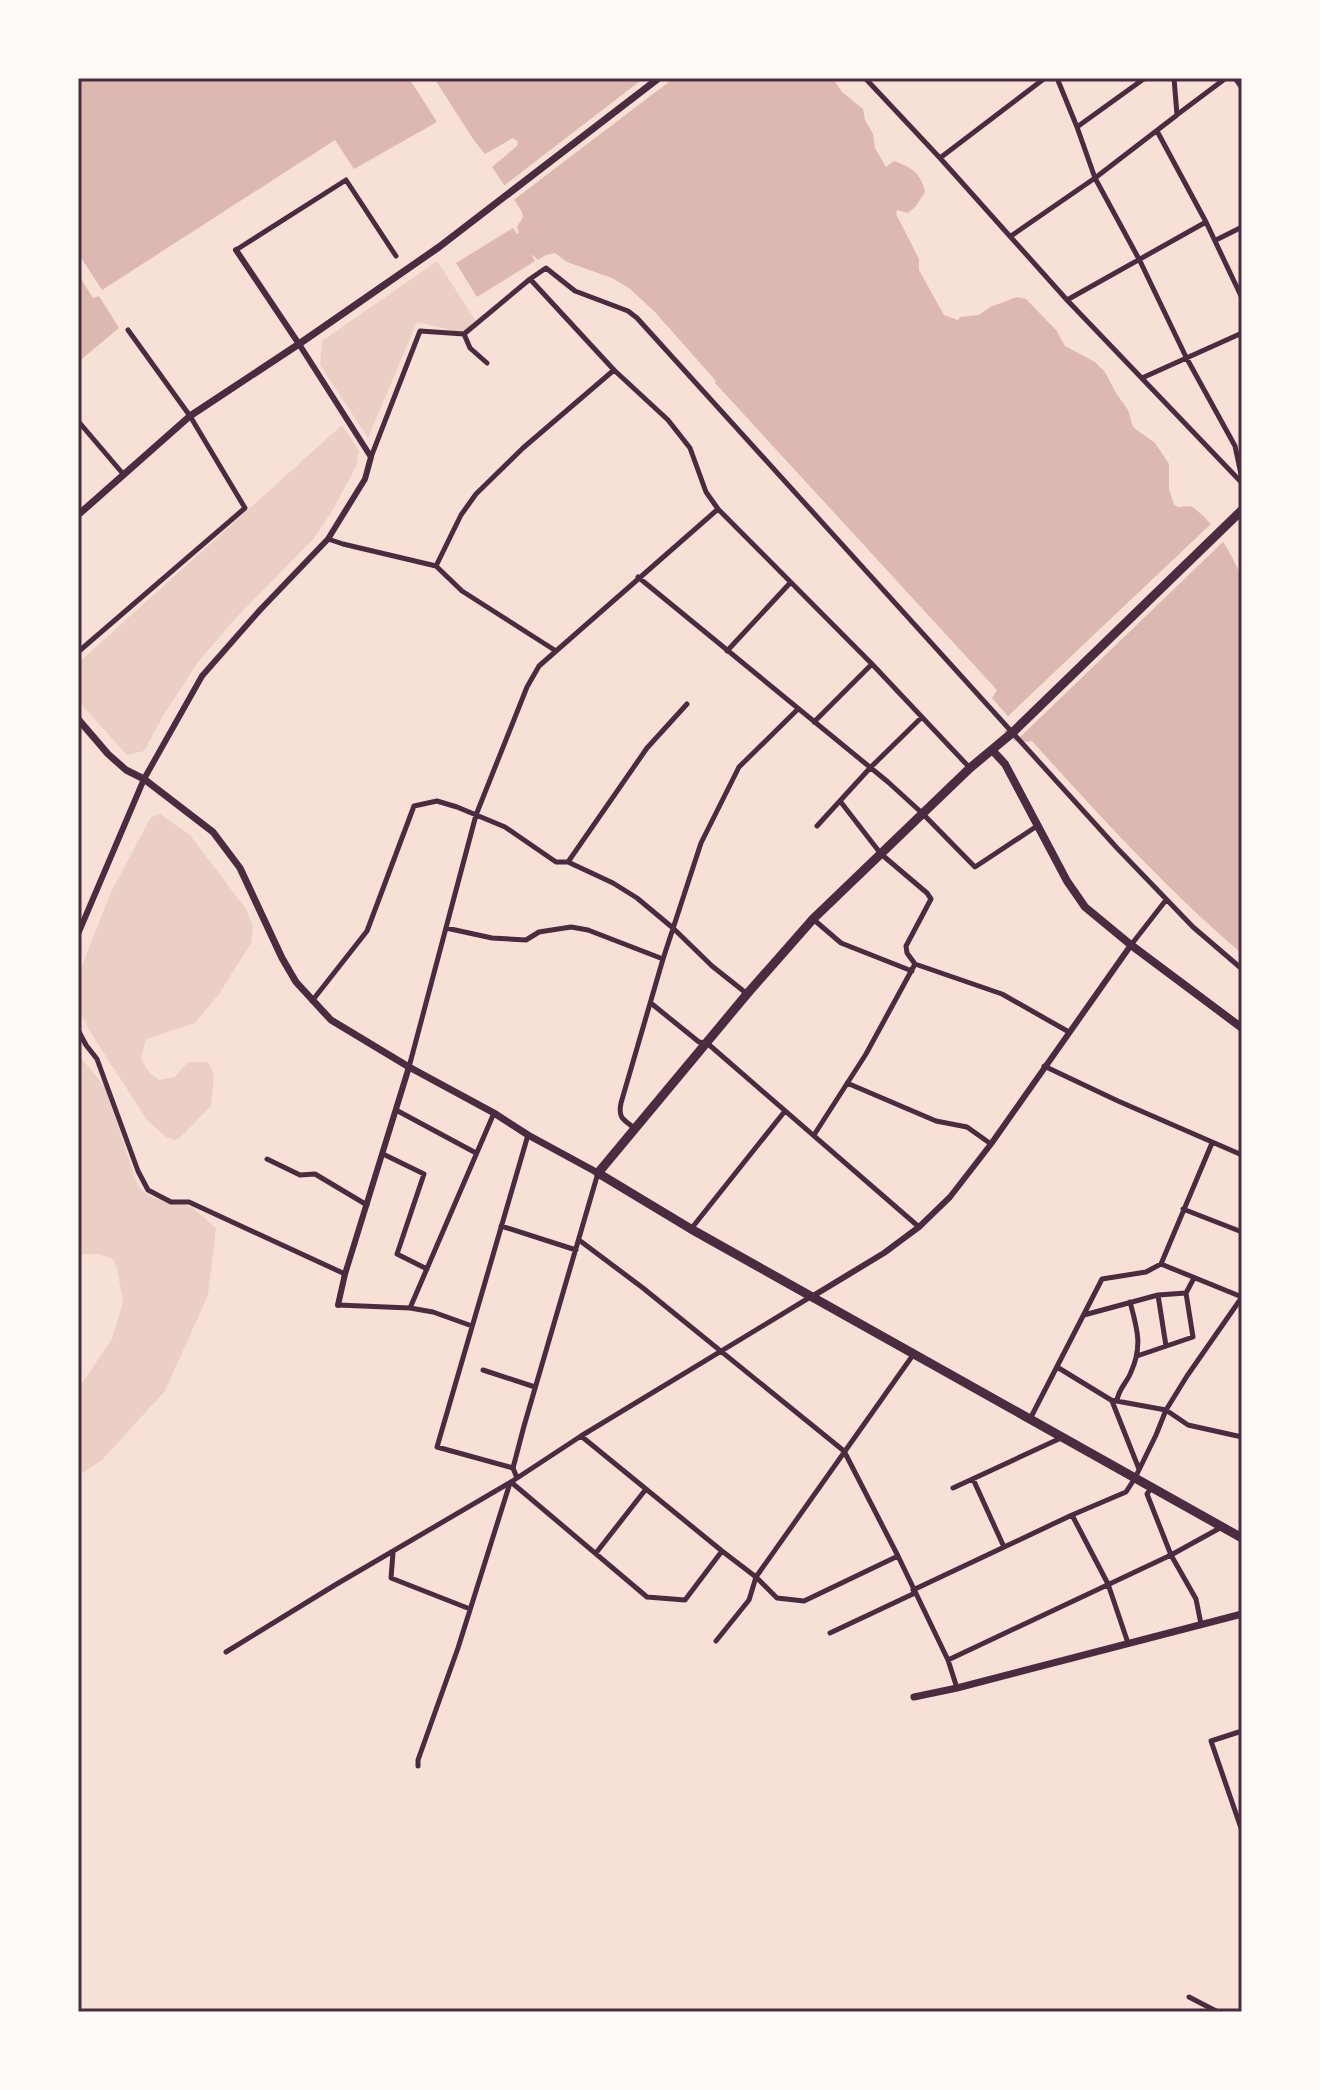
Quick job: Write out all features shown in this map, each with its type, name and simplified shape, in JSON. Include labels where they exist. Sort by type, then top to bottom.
[{"type":"highway","points":[[1242,510],[1012,733],[970,768],[813,919],[598,1173],[913,1355],[1062,1437],[1137,1474],[1152,1487],[1242,1538]]},
{"type":"main road","points":[[78,515],[190,416],[439,247],[659,78]]},
{"type":"main road","points":[[78,719],[126,770],[144,779],[213,832],[240,868],[296,982],[331,1020],[598,1173]]},
{"type":"main road","points":[[992,750],[1005,764],[1067,881],[1085,907],[1242,1028]]},
{"type":"main road","points":[[914,1697],[1242,1614]]},
{"type":"street","points":[[865,78],[1067,300],[1242,481]]},
{"type":"street","points":[[940,158],[1045,78]]},
{"type":"street","points":[[1057,78],[1095,178],[1235,446],[1242,481]]},
{"type":"street","points":[[1077,127],[1145,78]]},
{"type":"street","points":[[1174,78],[1177,115]]},
{"type":"street","points":[[1011,236],[1095,178],[1226,78]]},
{"type":"street","points":[[1235,78],[1242,88]]},
{"type":"street","points":[[1157,131],[1216,240],[1242,298]]},
{"type":"street","points":[[371,457],[236,250],[346,180],[396,256]]},
{"type":"street","points":[[1067,300],[1206,222]]},
{"type":"street","points":[[1216,240],[1242,227]]},
{"type":"street","points":[[78,934],[144,779],[202,676],[328,539],[365,479],[376,439],[420,331],[464,334],[546,268],[575,291],[628,311],[637,318],[1166,900],[1242,969]]},
{"type":"street","points":[[530,279],[614,370],[668,420],[690,448],[706,492],[718,509],[970,768]]},
{"type":"street","points":[[78,652],[245,508],[190,416],[128,330]]},
{"type":"street","points":[[1142,378],[1242,333]]},
{"type":"street","points":[[464,334],[470,348],[487,363]]},
{"type":"street","points":[[436,566],[461,515],[476,494],[523,448],[614,370]]},
{"type":"street","points":[[78,421],[124,475]]},
{"type":"street","points":[[472,1326],[433,1312],[410,1308],[338,1305],[409,1067],[476,815],[527,687],[539,666],[718,509]]},
{"type":"street","points":[[328,539],[436,566],[462,591],[556,651]]},
{"type":"street","points":[[638,577],[870,768],[922,813],[975,867],[1038,825]]},
{"type":"street","points":[[727,651],[790,583]]},
{"type":"street","points":[[814,722],[872,664]]},
{"type":"street","points":[[568,862],[647,748],[687,704]]},
{"type":"street","points":[[635,1129],[621,1118],[619,1112],[663,959],[701,843],[739,767],[798,709]]},
{"type":"street","points":[[817,826],[922,717]]},
{"type":"street","points":[[312,1001],[367,931],[414,806],[437,801],[505,827],[556,862],[568,862],[613,883],[637,898],[747,994]]},
{"type":"street","points":[[840,801],[881,854],[931,899],[906,946],[915,964],[1002,994],[1069,1032]]},
{"type":"street","points":[[226,1652],[514,1480],[581,1436],[884,1253],[919,1227],[950,1197],[991,1144],[1166,900]]},
{"type":"street","points":[[813,919],[841,943],[912,971]]},
{"type":"street","points":[[446,928],[492,938],[526,940],[539,932],[571,927],[588,930],[663,959]]},
{"type":"street","points":[[814,1135],[866,1054],[915,964]]},
{"type":"street","points":[[652,1004],[699,1042],[707,1043],[919,1227]]},
{"type":"street","points":[[78,1030],[97,1059],[138,1171],[148,1190],[171,1202],[189,1202],[345,1274]]},
{"type":"street","points":[[1044,1066],[1242,1155]]},
{"type":"street","points":[[847,1083],[936,1121],[967,1127],[991,1144]]},
{"type":"street","points":[[396,1110],[476,1154]]},
{"type":"street","points":[[691,1229],[785,1111]]},
{"type":"street","points":[[410,1308],[494,1113]]},
{"type":"street","points":[[513,1468],[437,1447],[528,1135]]},
{"type":"street","points":[[1030,1419],[1102,1279],[1146,1272],[1161,1264],[1212,1143]]},
{"type":"street","points":[[383,1154],[424,1174],[397,1254],[427,1269]]},
{"type":"street","points":[[267,1159],[300,1175],[315,1174],[367,1205]]},
{"type":"street","points":[[418,1766],[514,1480],[513,1468],[535,1387],[598,1173]]},
{"type":"street","points":[[1183,1209],[1242,1232]]},
{"type":"street","points":[[501,1226],[576,1250]]},
{"type":"street","points":[[579,1240],[844,1451],[948,1660],[957,1688]]},
{"type":"street","points":[[830,1633],[1004,1547],[1126,1492],[1166,1410],[1242,1297],[1161,1264]]},
{"type":"street","points":[[1137,1356],[1193,1337],[1186,1293],[1194,1278]]},
{"type":"street","points":[[1083,1316],[1158,1295],[1186,1293]]},
{"type":"street","points":[[1158,1295],[1166,1346]]},
{"type":"street","points":[[1114,1400],[1130,1375],[1137,1356],[1138,1333],[1130,1302]]},
{"type":"street","points":[[716,1641],[749,1600],[756,1577],[913,1355]]},
{"type":"street","points":[[1057,1367],[1114,1400],[1166,1410],[1188,1425],[1242,1437]]},
{"type":"street","points":[[483,1370],[535,1387]]},
{"type":"street","points":[[1114,1400],[1137,1474]]},
{"type":"street","points":[[581,1436],[756,1577],[777,1598],[804,1601],[898,1556]]},
{"type":"street","points":[[953,1488],[1062,1437]]},
{"type":"street","points":[[973,1479],[1004,1547]]},
{"type":"street","points":[[514,1480],[647,1597],[685,1600],[722,1551]]},
{"type":"street","points":[[1152,1487],[1147,1494],[1171,1555],[1196,1599],[1201,1624]]},
{"type":"street","points":[[596,1553],[646,1489]]},
{"type":"street","points":[[1072,1515],[1108,1584],[1128,1643]]},
{"type":"street","points":[[948,1660],[1171,1555],[1222,1527]]},
{"type":"street","points":[[393,1552],[391,1578],[470,1609]]},
{"type":"street","points":[[1242,1731],[1211,1741],[1242,1831]]},
{"type":"street","points":[[1189,1997],[1218,2012]]},
{"type":"shaded area","points":[[78,78],[409,78],[437,122],[354,169],[335,140],[102,290],[78,253]]},
{"type":"shaded area","points":[[434,78],[833,78],[842,92],[863,109],[875,148],[886,167],[894,161],[905,166],[918,175],[923,185],[925,192],[916,206],[908,213],[897,210],[896,214],[919,259],[919,270],[944,315],[958,320],[960,317],[979,315],[990,307],[1017,297],[1026,299],[1056,330],[1065,346],[1095,362],[1105,372],[1128,410],[1133,427],[1155,443],[1169,464],[1169,489],[1174,505],[1191,506],[1207,520],[1221,538],[1242,577],[1242,954],[1160,878],[1032,741],[1016,741],[1004,731],[1013,722],[992,698],[997,690],[715,383],[654,311],[629,288],[612,278],[567,262],[555,253],[538,260],[533,255],[535,261],[477,297],[456,263],[513,228],[517,234],[519,232],[517,227],[523,217],[521,210],[492,167],[518,142],[513,138],[485,154]]},
{"type":"shaded area","points":[[437,261],[476,321],[462,333],[417,322],[368,438],[320,365],[322,341]]},
{"type":"shaded area","points":[[78,274],[93,298],[99,296],[119,328],[78,362]]},
{"type":"shaded area","points":[[342,425],[359,451],[357,465],[331,513],[314,538],[198,662],[144,751],[127,755],[78,701],[78,663]]},
{"type":"shaded area","points":[[160,814],[190,835],[246,909],[253,927],[251,943],[219,994],[195,1023],[146,1039],[141,1058],[148,1071],[159,1080],[175,1077],[188,1062],[208,1062],[214,1075],[211,1106],[175,1140],[166,1137],[147,1120],[78,1009],[81,968],[111,892],[151,817]]},
{"type":"shaded area","points":[[78,1054],[105,1087],[138,1186],[149,1196],[192,1207],[216,1228],[208,1295],[165,1391],[102,1460],[78,1476],[78,1389],[112,1339],[123,1302],[113,1259],[99,1254],[78,1254]]},
{"type":"pier","points":[[644,78],[674,78],[511,202],[501,188]]},
{"type":"pier","points":[[1214,521],[1226,539],[1017,740],[1003,727],[1008,722],[1005,719]]}]
